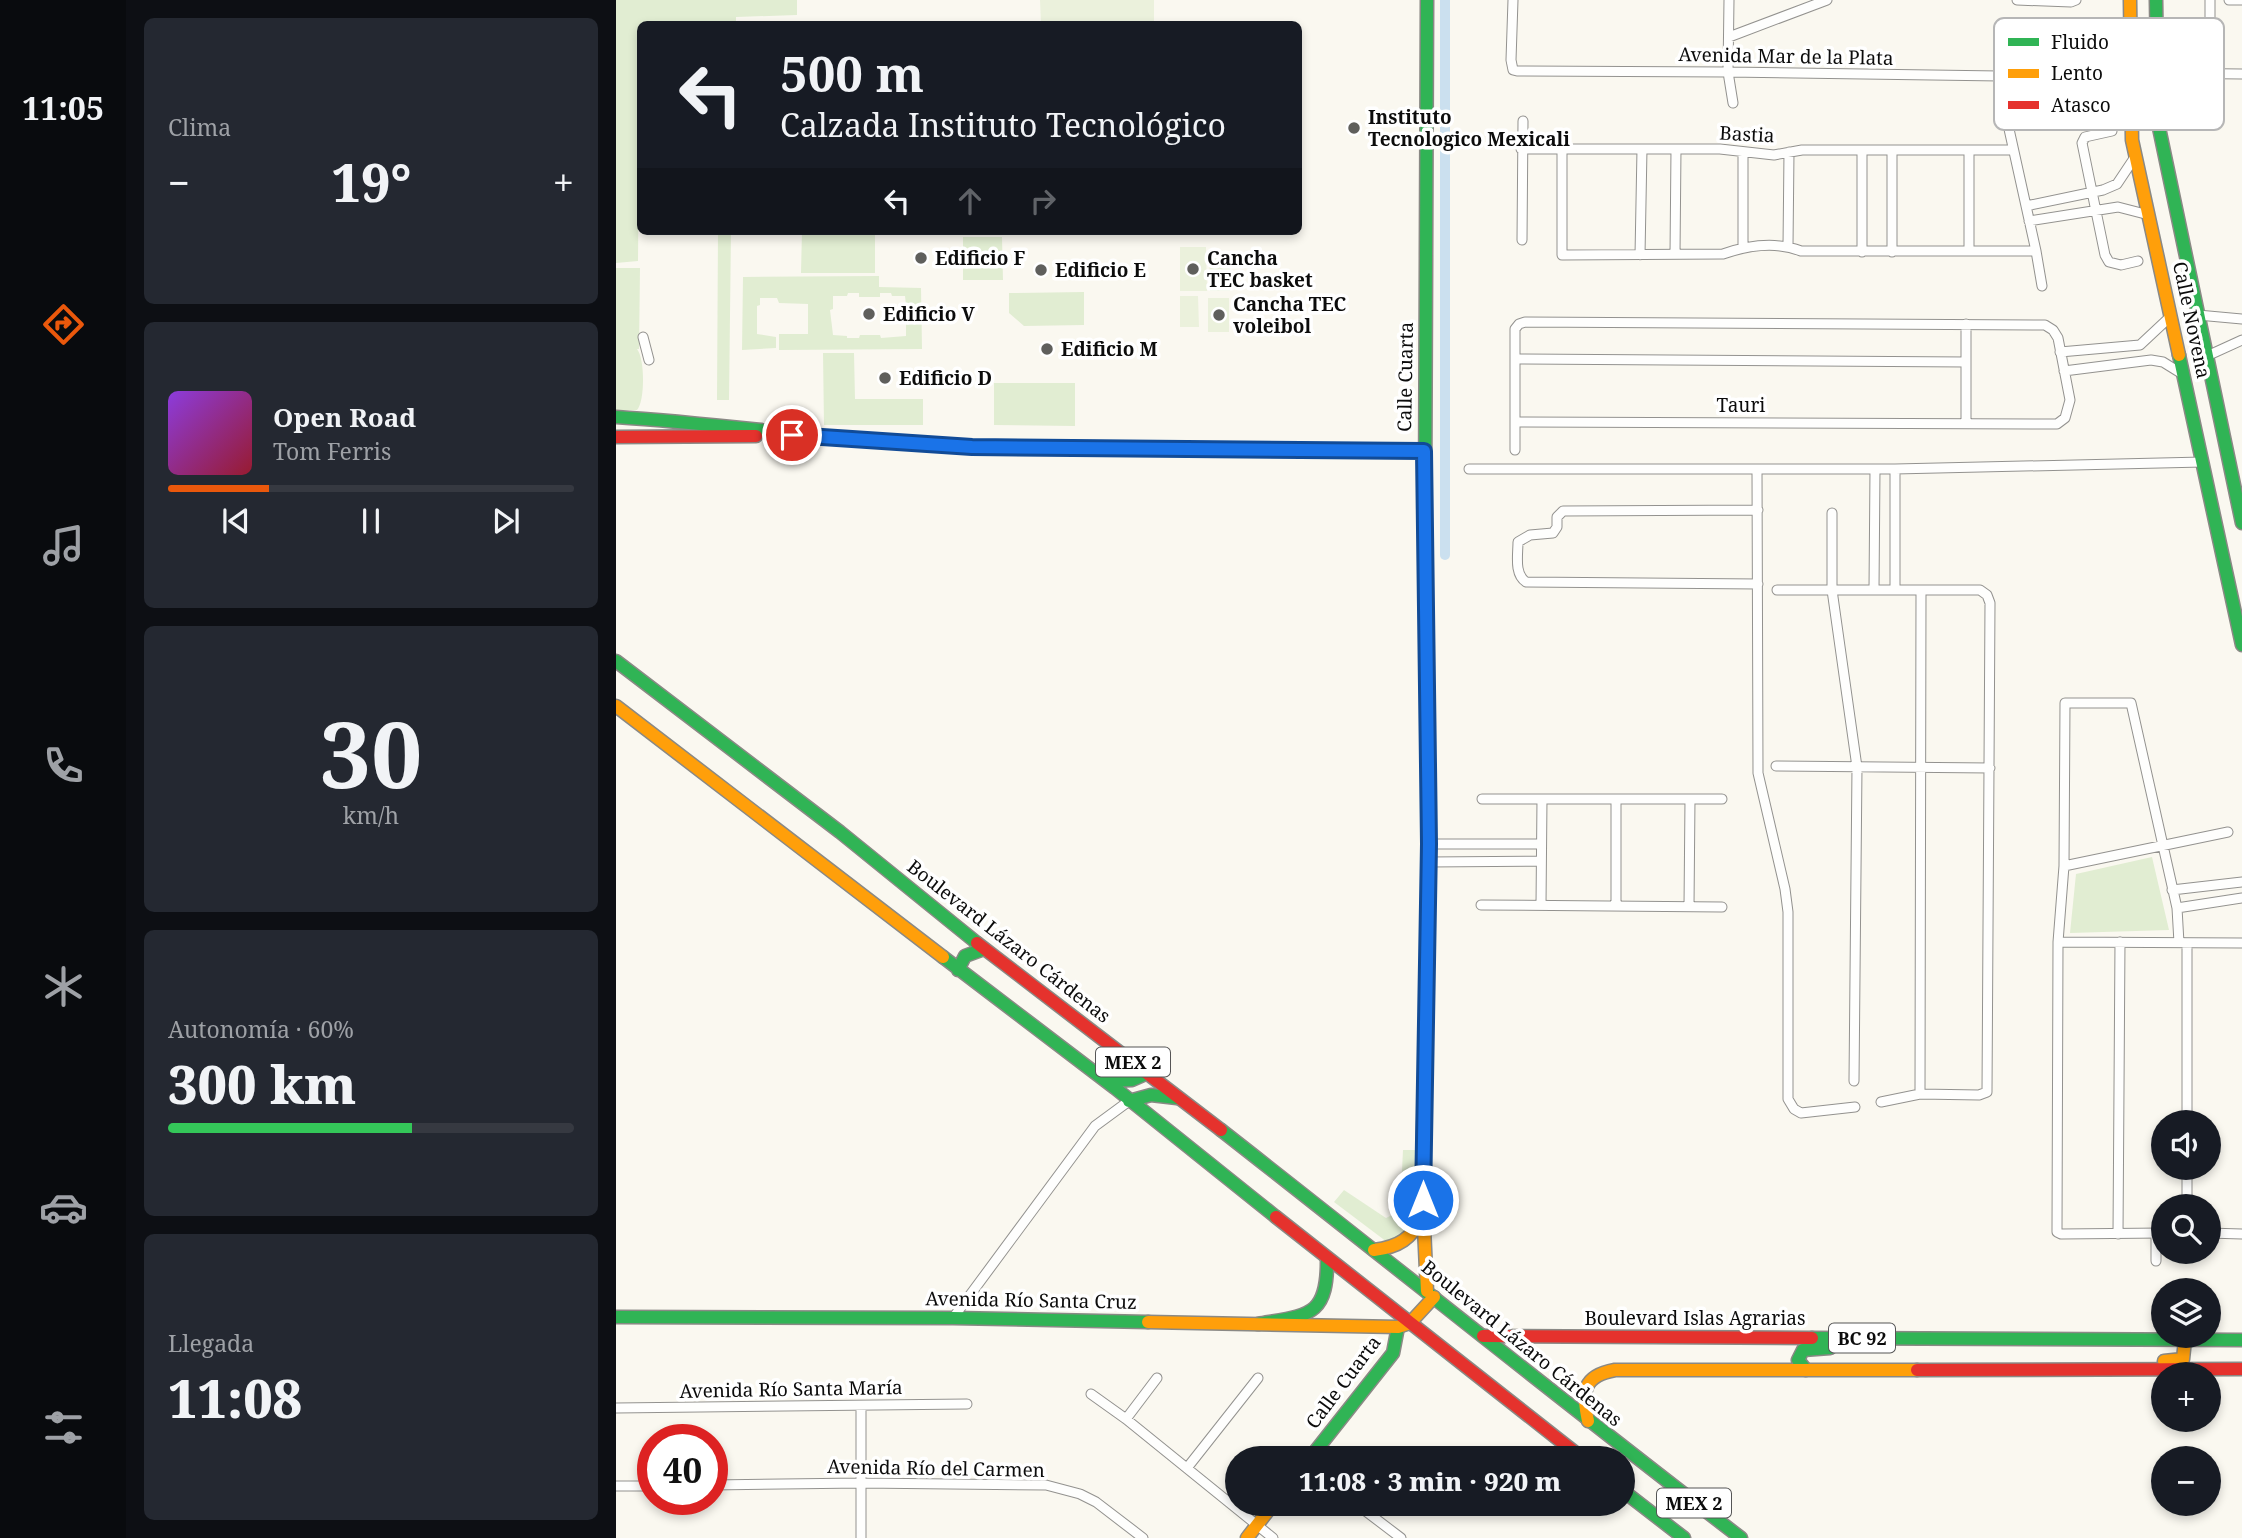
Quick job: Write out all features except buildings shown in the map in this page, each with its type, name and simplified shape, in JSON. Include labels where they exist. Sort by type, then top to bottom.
[{"type":"main road","name":"Calle Cuarta","points":[[1427,0],[1424,451],[1429,862],[1423,1215],[1430,1294]]},
{"type":"main road","name":"Calle Novena","points":[[2130,0],[2130,18]]},
{"type":"main road","name":"Calle Novena","points":[[2155,0],[2155,18]]},
{"type":"main road","name":"Calle Novena","points":[[2132,130],[2242,645]]},
{"type":"main road","name":"Calle Novena","points":[[2159,130],[2242,523]]},
{"type":"main road","points":[[616,416],[637,416],[792,435],[972,447],[1424,451]]},
{"type":"main road","points":[[637,416],[642,425],[637,437]]},
{"type":"main road","points":[[616,437],[792,435]]},
{"type":"main road","points":[[2203,462],[2228,458]]},
{"type":"main road","name":"Boulevard Lázaro Cárdenas","points":[[618,664],[839,832],[984,949],[1148,1073],[1588,1421],[1741,1538]]},
{"type":"main road","name":"MEX 2","points":[[616,706],[1106,1082],[1327,1258],[1404,1325],[1566,1446]]},
{"type":"main road","points":[[958,970],[965,956],[984,949]]},
{"type":"main road","points":[[1106,1082],[1132,1080],[1148,1073]]},
{"type":"main road","points":[[1129,1101],[1151,1095],[1179,1098]]},
{"type":"main road","points":[[1374,1250],[1404,1243],[1413,1234],[1423,1215]]},
{"type":"main road","points":[[1258,1324],[1301,1315],[1322,1303],[1328,1288],[1327,1258]]},
{"type":"main road","points":[[1404,1325],[1430,1294]]},
{"type":"main road","name":"Avenida Río Santa Cruz","points":[[616,1317],[953,1318],[1404,1325]]},
{"type":"main road","name":"Calle Cuarta","points":[[1319,1446],[1393,1353],[1404,1325]]},
{"type":"main road","name":"Boulevard Islas Agrarias","points":[[1483,1336],[2151,1340]]},
{"type":"main road","points":[[1806,1370],[1798,1360],[1803,1350],[1875,1348],[1887,1338]]},
{"type":"main road","name":"Boulevard Islas Agrarias","points":[[2221,1340],[2242,1340]]},
{"type":"main road","points":[[2122,1370],[2141,1362],[2182,1359],[2185,1348]]},
{"type":"main road","name":"BC 92","points":[[1588,1421],[1586,1388],[1593,1376],[1605,1371],[2242,1370]]},
{"type":"main road","name":"MEX 2","points":[[1635,1500],[1684,1538]]},
{"type":"main road","points":[[1247,1538],[1263,1516]]},
{"type":"street","name":"Avenida Mar de la Plata","points":[[1513,0],[1511,60],[1513,70],[1517,71],[1994,76]]},
{"type":"street","points":[[1729,0],[1728,72],[1732,103]]},
{"type":"street","points":[[1729,37],[1827,0]]},
{"type":"street","points":[[2017,0],[2075,1]]},
{"type":"street","points":[[2210,0],[2210,18]]},
{"type":"street","points":[[2229,0],[2242,0]]},
{"type":"street","points":[[2224,74],[2242,74]]},
{"type":"street","points":[[1522,121],[1522,240]]},
{"type":"street","points":[[2009,130],[2042,286]]},
{"type":"street","points":[[2112,131],[2085,137],[2082,143],[2095,210],[2109,262],[2121,265],[2138,261]]},
{"type":"street","name":"Bastia","points":[[1521,149],[1720,149],[1773,155],[1788,152],[1862,150],[2013,150]]},
{"type":"street","points":[[1562,149],[1562,255],[1723,254],[1744,247],[1788,246],[1801,251],[2036,251]]},
{"type":"street","points":[[1640,255],[1642,149]]},
{"type":"street","points":[[1675,254],[1676,149]]},
{"type":"street","points":[[1862,150],[1862,252]]},
{"type":"street","points":[[1969,150],[1969,251]]},
{"type":"street","points":[[1892,151],[1892,252]]},
{"type":"street","points":[[1744,152],[1744,247]]},
{"type":"street","points":[[1788,152],[1788,246]]},
{"type":"street","points":[[2026,206],[2117,184],[2136,155]]},
{"type":"street","points":[[2029,221],[2118,207],[2149,215]]},
{"type":"street","points":[[2060,352],[2140,345],[2171,316]]},
{"type":"street","points":[[2198,316],[2242,320]]},
{"type":"street","points":[[1515,450],[1516,329],[1519,324],[1525,322],[2045,325],[2053,330],[2064,370],[2151,360],[2163,362],[2184,375]]},
{"type":"street","points":[[1966,324],[1966,422]]},
{"type":"street","points":[[643,337],[649,360]]},
{"type":"street","points":[[2207,356],[2242,340]]},
{"type":"street","points":[[2124,347],[2126,364]]},
{"type":"street","points":[[1516,359],[1966,362]]},
{"type":"street","name":"Tauri","points":[[1516,422],[2057,424],[2068,413],[2070,400],[2064,370]]},
{"type":"street","points":[[1469,469],[1895,469],[2203,462]]},
{"type":"street","points":[[1874,590],[1875,469]]},
{"type":"street","points":[[1895,469],[1895,590]]},
{"type":"street","points":[[1757,470],[1758,773],[1788,912],[1788,1099],[1794,1109],[1801,1113],[1855,1107]]},
{"type":"street","points":[[1758,510],[1563,511],[1557,517],[1557,527],[1553,533],[1530,535],[1518,542],[1518,571],[1526,582],[1758,584]]},
{"type":"street","points":[[1832,513],[1832,590],[1857,767],[1854,1081]]},
{"type":"street","points":[[1777,590],[1980,590],[1987,595],[1990,603],[1987,1092],[1979,1095],[1920,1094],[1881,1102]]},
{"type":"street","points":[[1920,1094],[1921,590]]},
{"type":"street","points":[[2151,1233],[2057,1232],[2058,942],[2064,866],[2065,704],[2130,703],[2164,846],[2183,943],[2187,1110]]},
{"type":"street","points":[[1776,766],[1990,768]]},
{"type":"street","points":[[1482,799],[1722,799]]},
{"type":"street","points":[[1541,905],[1542,799]]},
{"type":"street","points":[[1616,799],[1616,905]]},
{"type":"street","points":[[1689,906],[1690,799]]},
{"type":"street","points":[[2064,866],[2228,832]]},
{"type":"street","points":[[1429,844],[1541,844]]},
{"type":"street","points":[[1429,862],[1541,861]]},
{"type":"street","points":[[2172,890],[2242,882]]},
{"type":"street","points":[[2177,908],[2242,898]]},
{"type":"street","points":[[1481,905],[1722,906]]},
{"type":"street","points":[[2058,942],[2242,943]]},
{"type":"street","points":[[2118,1234],[2120,942]]},
{"type":"street","points":[[953,1318],[1095,1126],[1129,1101]]},
{"type":"street","points":[[2221,1233],[2242,1234]]},
{"type":"street","points":[[1126,1419],[1157,1378]]},
{"type":"street","points":[[1187,1468],[1258,1378]]},
{"type":"street","points":[[1091,1394],[1126,1419],[1273,1538]]},
{"type":"street","name":"Avenida Río Santa María","points":[[616,1408],[967,1404]]},
{"type":"street","points":[[861,1406],[861,1538]]},
{"type":"street","name":"Avenida Río del Carmen","points":[[728,1485],[861,1483],[1056,1487],[1096,1502],[1143,1538]]},
{"type":"street","points":[[616,1486],[637,1486]]},
{"type":"street","points":[[1372,1516],[1401,1538]]},
{"type":"green space","points":[[616,0],[797,0],[797,15],[736,17],[736,21],[637,21],[638,261],[616,263]]},
{"type":"green space","points":[[1040,0],[1154,0],[1154,21],[1041,21]]},
{"type":"green space","points":[[718,235],[731,235],[729,400],[717,400]]},
{"type":"green space","points":[[802,235],[875,235],[875,273],[801,273]]},
{"type":"green space","points":[[963,237],[1002,237],[1003,280],[963,280]]},
{"type":"green space","name":"Cancha TEC basket","points":[[1180,247],[1206,247],[1207,291],[1180,291]]},
{"type":"green space","name":"Cancha TEC basket","points":[[1209,251],[1230,251],[1230,291],[1210,291]]},
{"type":"green space","points":[[616,268],[640,268],[637,349],[642,361],[643,380],[642,398],[637,410],[616,410]]},
{"type":"green space","points":[[879,276],[879,287],[921,288],[922,349],[779,350],[779,334],[808,334],[808,304],[779,303],[777,298],[760,298],[760,305],[757,306],[757,334],[776,337],[776,348],[742,350],[743,277]],"holes":[[[859,293],[859,297],[880,297],[880,293],[905,296],[908,322],[906,336],[881,338],[880,335],[860,335],[859,338],[847,338],[833,335],[830,310],[833,309],[833,296]]]},
{"type":"green space","points":[[1084,292],[1084,325],[1024,326],[1009,313],[1009,293]]},
{"type":"green space","name":"Cancha TEC voleibol","points":[[1180,296],[1198,296],[1199,327],[1180,327]]},
{"type":"green space","name":"Cancha TEC voleibol","points":[[1208,298],[1229,298],[1229,332],[1208,332]]},
{"type":"green space","points":[[823,353],[854,353],[855,399],[923,399],[923,425],[824,425]]},
{"type":"green space","points":[[994,383],[1075,383],[1075,426],[994,425]]},
{"type":"green space","points":[[2152,857],[2169,930],[2070,933],[2076,874]]},
{"type":"green space","points":[[1403,1150],[1415,1150],[1415,1220],[1402,1239],[1387,1242],[1334,1202],[1344,1190],[1386,1218],[1400,1211]]},
{"type":"waterway","points":[[1445,0],[1445,555]]},
{"type":"traffic: fast","points":[[1425,517],[1427,0]]},
{"type":"traffic: fast","points":[[2156,0],[2156,18]]},
{"type":"traffic: fast","points":[[2159,130],[2242,523]]},
{"type":"traffic: fast","points":[[2179,355],[2242,645]]},
{"type":"traffic: fast","points":[[616,417],[870,441],[955,446],[1318,450]]},
{"type":"traffic: fast","points":[[616,661],[840,832],[977,943]]},
{"type":"traffic: fast","points":[[958,970],[965,956],[984,949]]},
{"type":"traffic: fast","points":[[943,957],[1115,1088],[1276,1217]]},
{"type":"traffic: fast","points":[[1106,1081],[1132,1080],[1148,1073]]},
{"type":"traffic: fast","points":[[1129,1101],[1151,1095],[1177,1098]]},
{"type":"traffic: fast","points":[[1221,1130],[1741,1538]]},
{"type":"traffic: fast","points":[[1258,1324],[1303,1315],[1312,1310],[1324,1292],[1327,1258]]},
{"type":"traffic: fast","points":[[616,1317],[953,1318],[1148,1322]]},
{"type":"traffic: fast","points":[[1319,1446],[1393,1353],[1398,1327]]},
{"type":"traffic: fast","points":[[1812,1338],[2242,1340]]},
{"type":"traffic: fast","points":[[1806,1370],[1798,1360],[1803,1350],[1830,1348]]},
{"type":"traffic: fast","points":[[1635,1500],[1684,1538]]},
{"type":"traffic: slow","points":[[2130,0],[2130,18]]},
{"type":"traffic: slow","points":[[2132,130],[2179,355]]},
{"type":"traffic: slow","points":[[1318,450],[1424,451]]},
{"type":"traffic: slow","points":[[616,706],[943,957]]},
{"type":"traffic: slow","points":[[1426,1005],[1422,1185],[1427,1291]]},
{"type":"traffic: slow","points":[[1374,1250],[1391,1247],[1409,1236],[1423,1216]]},
{"type":"traffic: slow","points":[[1148,1322],[1398,1327],[1410,1323],[1434,1297]]},
{"type":"traffic: slow","points":[[2164,1361],[2183,1359],[2184,1348]]},
{"type":"traffic: slow","points":[[1588,1421],[1585,1394],[1590,1381],[1596,1376],[1615,1370],[1917,1370]]},
{"type":"traffic: slow","points":[[1247,1538],[1264,1516]]},
{"type":"traffic: jam","points":[[616,437],[756,436]]},
{"type":"traffic: jam","points":[[1425,517],[1429,844],[1426,1005]]},
{"type":"traffic: jam","points":[[977,943],[1221,1130]]},
{"type":"traffic: jam","points":[[1276,1217],[1567,1446]]},
{"type":"traffic: jam","points":[[1483,1336],[1812,1338]]},
{"type":"traffic: jam","points":[[1917,1370],[2242,1369]]},
{"type":"place","name":"Instituto Tecnologico Mexicali","points":[[1354,128]]},
{"type":"place","name":"Edificio F","points":[[921,258]]},
{"type":"place","name":"Cancha TEC basket","points":[[1193,269]]},
{"type":"place","name":"Edificio E","points":[[1041,270]]},
{"type":"place","name":"Edificio V","points":[[869,314]]},
{"type":"place","name":"Cancha TEC voleibol","points":[[1219,315]]},
{"type":"place","name":"Edificio M","points":[[1047,349]]},
{"type":"place","name":"Edificio D","points":[[885,378]]},
{"type":"route","points":[[792,435],[972,447],[1424,451],[1429,844],[1423,1200]]}]
